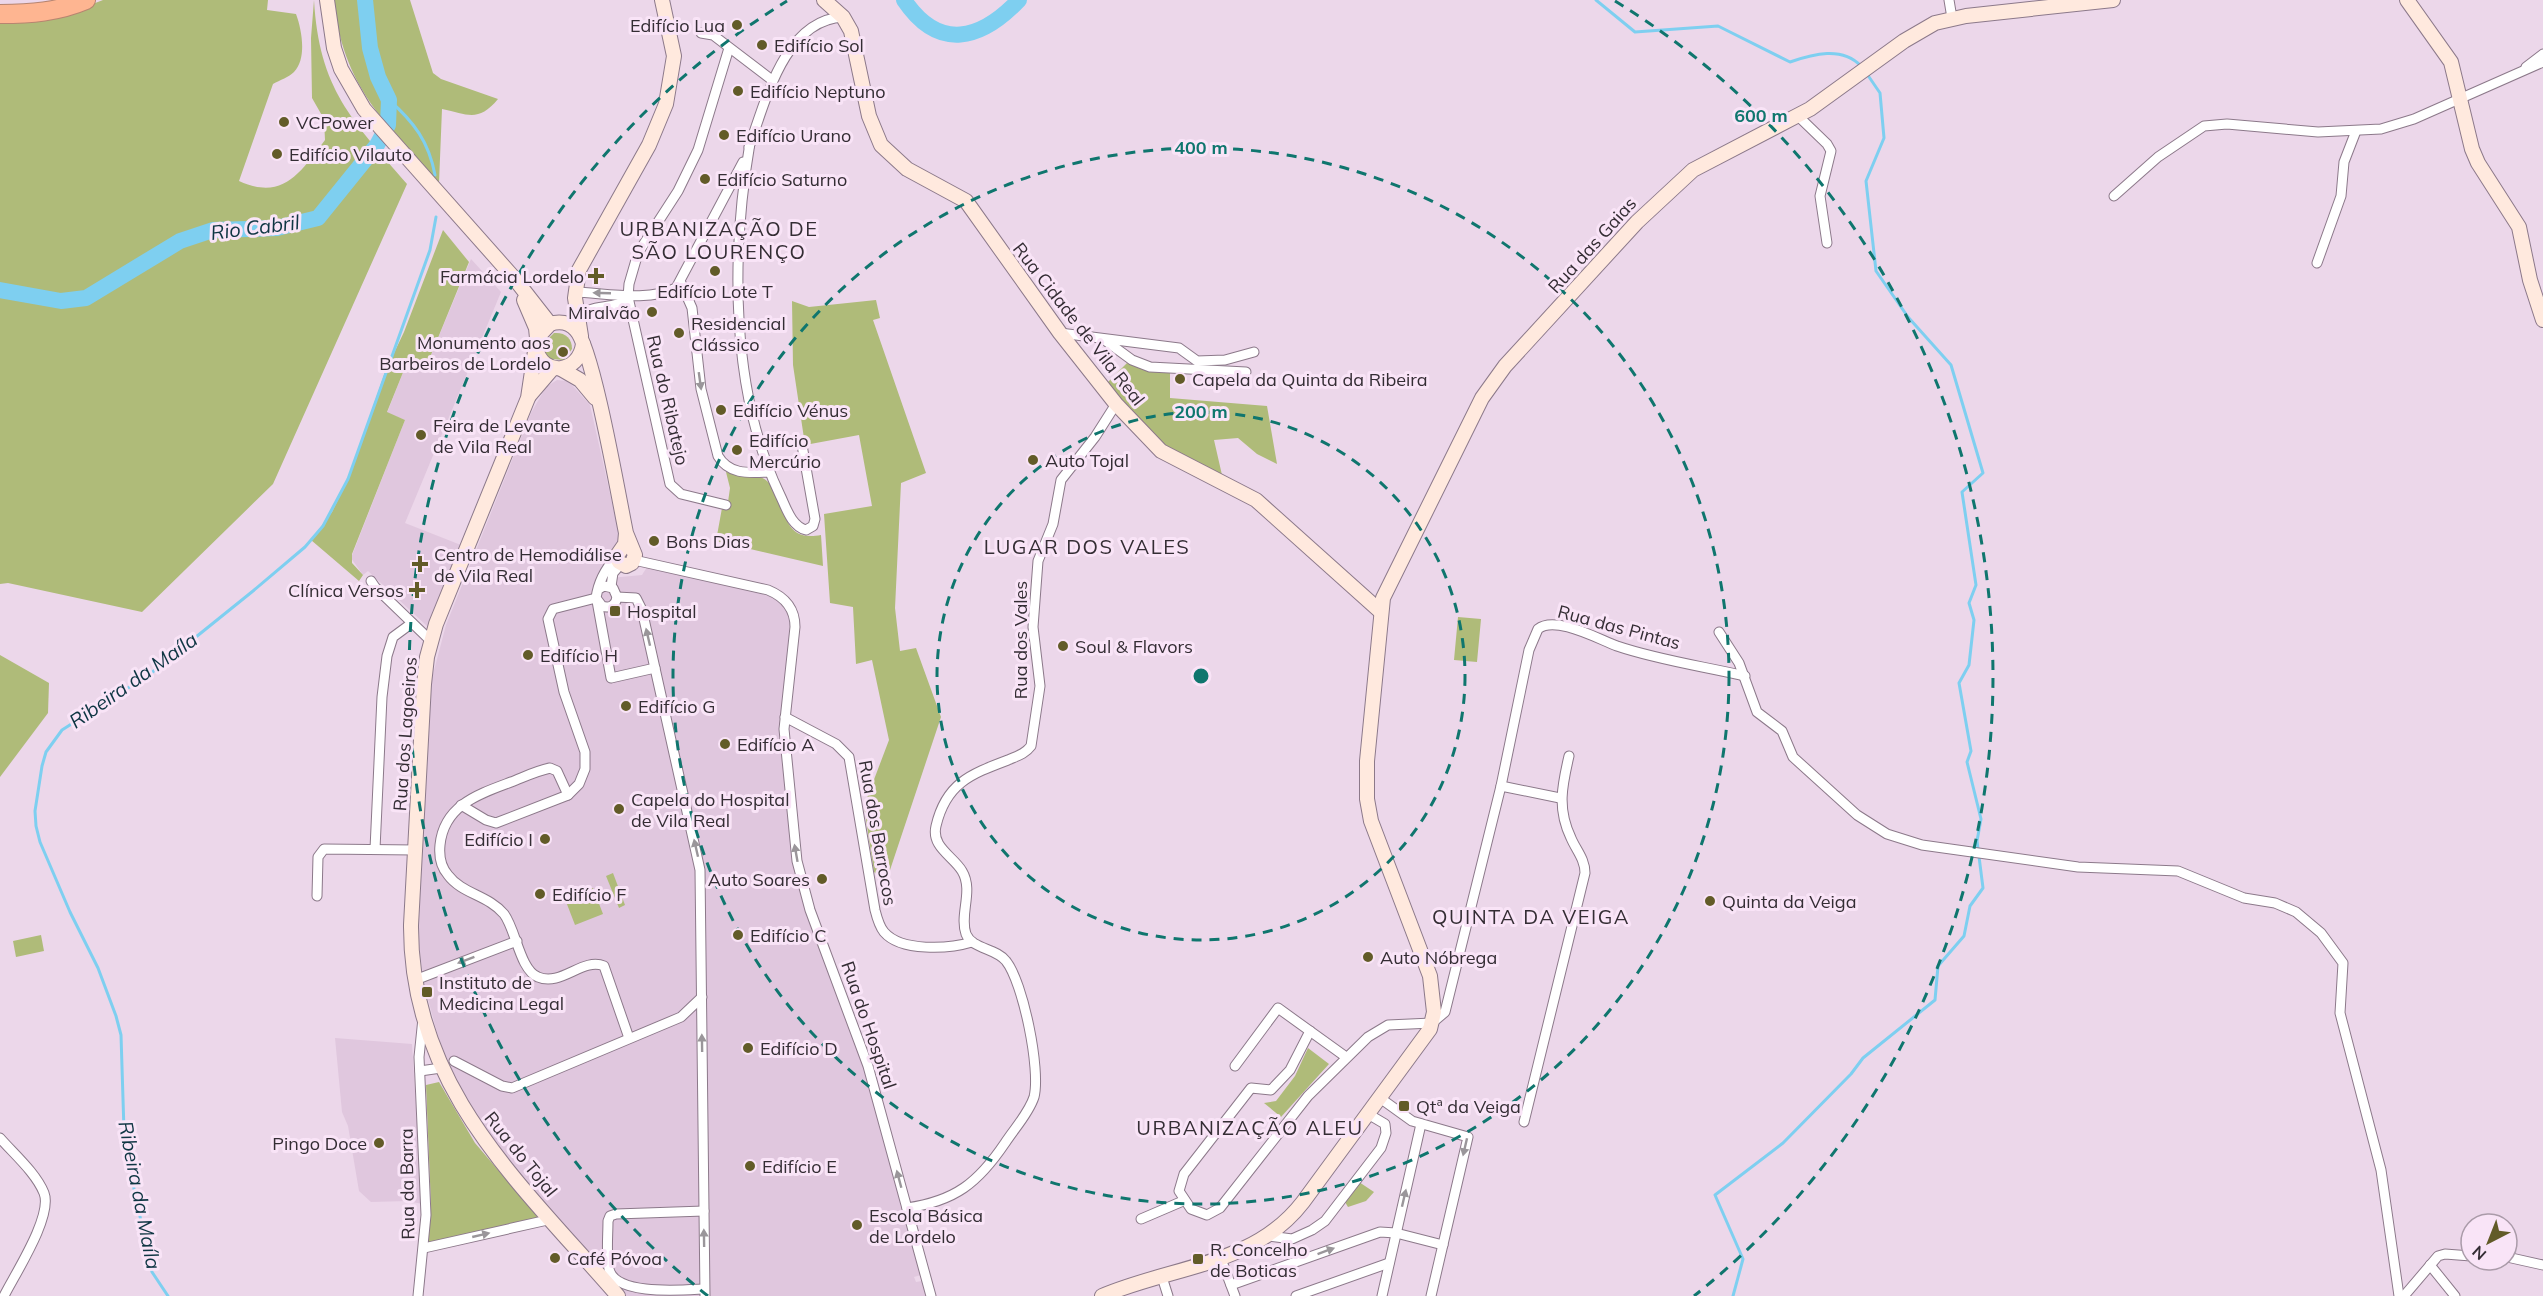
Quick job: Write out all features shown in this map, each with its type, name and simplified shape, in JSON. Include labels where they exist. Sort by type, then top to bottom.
[{"type":"highway","points":[[0,14],[58,9],[86,0]]},
{"type":"street","points":[[327,0],[334,48],[341,69],[375,123],[553,323],[571,325],[582,341],[579,358],[568,368],[557,369]]},
{"type":"street","points":[[461,805],[486,820],[496,823],[568,795],[583,777],[586,756],[564,692],[548,619],[550,611],[556,607],[597,596],[610,586],[613,573],[625,556],[626,533],[582,341],[575,295],[576,278],[585,257],[664,113],[674,56],[662,0]]},
{"type":"street","name":"Rua Cidade de Vila Real","points":[[824,0],[843,17],[852,35],[869,116],[881,145],[907,169],[966,201],[1060,333],[1116,404],[1161,451],[1256,500],[1381,612]]},
{"type":"street","points":[[1949,0],[1952,18]]},
{"type":"street","name":"Rua das Gaias","points":[[1381,612],[1389,585],[1424,519],[1471,416],[1505,366],[1637,222],[1682,179],[1706,163],[1798,116],[1916,33],[1952,18],[2113,0]]},
{"type":"street","points":[[2407,0],[2451,62],[2466,128],[2478,164],[2519,226],[2530,280],[2543,320]]},
{"type":"street","points":[[536,343],[575,295],[617,293],[628,297],[670,291],[681,283],[693,254],[734,184],[772,80],[800,40],[826,22],[843,17]]},
{"type":"street","points":[[701,33],[710,34],[772,80]]},
{"type":"street","points":[[578,319],[588,310],[622,303],[628,297],[636,257],[678,191],[698,150],[729,48]]},
{"type":"street","points":[[2523,71],[2543,54]]},
{"type":"street","points":[[2114,196],[2158,157],[2204,126],[2227,124],[2318,132],[2391,127],[2543,62]]},
{"type":"street","points":[[1798,116],[1827,144],[1831,151],[1820,196],[1827,243]]},
{"type":"street","points":[[2317,263],[2341,196],[2344,162],[2356,131]]},
{"type":"street","points":[[750,143],[740,214],[739,315],[745,376],[769,472],[795,524],[804,530],[812,528],[815,517],[802,445]]},
{"type":"street","points":[[502,265],[529,311],[536,328],[536,343],[541,361],[580,380],[598,403]]},
{"type":"street","points":[[681,283],[692,308],[701,389],[715,450],[725,465],[736,471],[769,472]]},
{"type":"street","name":"Rua do Ribatejo","points":[[628,297],[670,484],[681,494],[726,505]]},
{"type":"street","points":[[1060,333],[1179,348],[1200,361],[1227,360],[1254,352]]},
{"type":"street","points":[[1106,340],[1132,360],[1150,367],[1246,372]]},
{"type":"street","name":"Rua dos Lagoeiros","points":[[423,1018],[415,980],[411,934],[424,684],[431,641],[528,398],[536,343]]},
{"type":"street","name":"Rua dos Lagoeiros","points":[[528,398],[557,369]]},
{"type":"street","name":"Rua dos Vales","points":[[972,942],[965,930],[967,894],[964,876],[939,846],[935,835],[936,824],[961,781],[970,774],[1019,755],[1031,746],[1040,686],[1033,627],[1038,561],[1053,524],[1061,480],[1095,437],[1116,404]]},
{"type":"street","points":[[625,556],[605,572],[597,596],[611,678],[655,668]]},
{"type":"street","name":"Rua do Hospital","points":[[625,556],[768,590],[785,600],[794,615],[785,717],[791,826],[803,887],[868,1065],[931,1296]]},
{"type":"street","points":[[371,581],[431,641]]},
{"type":"street","points":[[610,586],[617,597]]},
{"type":"street","points":[[597,596],[602,606],[609,607],[615,603],[617,597]]},
{"type":"street","points":[[617,597],[633,596],[639,601],[700,866],[702,997],[704,1211],[704,1293],[639,1291],[616,1278],[609,1269],[608,1221],[610,1216],[704,1211]]},
{"type":"street","points":[[1102,1296],[1221,1259],[1246,1250],[1269,1236],[1295,1213],[1422,1043],[1433,1010],[1426,962],[1373,830],[1367,807],[1367,771],[1381,612]]},
{"type":"street","points":[[375,849],[382,698],[387,656],[393,637],[412,624]]},
{"type":"street","name":"Rua das Pintas","points":[[1501,786],[1530,643],[1535,632],[1545,624],[1566,627],[1634,651],[1745,676]]},
{"type":"street","points":[[1719,632],[1745,676],[1757,712],[1782,730],[1793,757],[1857,815],[1903,841],[2086,867],[2178,871],[2244,898],[2265,900],[2286,907],[2306,918],[2321,933],[2343,963],[2340,1013],[2384,1180],[2399,1296]]},
{"type":"street","name":"Rua dos Barrocos","points":[[785,717],[836,744],[849,757],[875,910],[884,932],[897,941],[923,946],[947,947],[972,942]]},
{"type":"street","points":[[1524,1122],[1585,873],[1583,860],[1568,832],[1560,798],[1569,756]]},
{"type":"street","points":[[568,795],[557,771],[550,768],[472,796],[450,818],[442,834],[440,851],[443,866],[455,883],[498,908],[509,922],[527,968],[541,978],[557,978],[596,964],[604,966],[629,1038]]},
{"type":"street","points":[[1433,1010],[1443,1015],[1449,1001],[1501,786],[1560,798]]},
{"type":"street","points":[[317,896],[318,857],[322,850],[415,850]]},
{"type":"street","points":[[415,980],[517,940]]},
{"type":"street","points":[[907,1208],[950,1197],[973,1181],[993,1159],[1029,1108],[1034,1095],[1035,1074],[1031,1036],[1012,969],[997,952],[972,942]]},
{"type":"street","points":[[454,1061],[509,1088],[684,1016],[702,997]]},
{"type":"street","points":[[1234,1066],[1278,1008],[1346,1057]]},
{"type":"street","points":[[1408,1026],[1433,1010]]},
{"type":"street","name":"Rua do Tojal","points":[[423,1018],[439,1064],[477,1131],[618,1296]]},
{"type":"street","name":"Rua da Barra","points":[[418,1296],[426,1207],[420,1067],[423,1018]]},
{"type":"street","points":[[1310,1030],[1282,1080],[1271,1090],[1251,1088],[1189,1167],[1180,1182],[1179,1191],[1183,1201],[1201,1214],[1212,1213],[1220,1208],[1295,1111],[1346,1057],[1383,1027],[1398,1024],[1408,1026],[1422,1043]]},
{"type":"street","points":[[420,1067],[439,1064]]},
{"type":"street","points":[[1380,1098],[1408,1119],[1468,1137],[1431,1296]]},
{"type":"street","points":[[1269,1236],[1294,1238],[1319,1226],[1333,1211],[1383,1144],[1386,1126],[1368,1114]]},
{"type":"street","points":[[1382,1296],[1421,1124]]},
{"type":"street","points":[[0,1138],[37,1181],[46,1202],[39,1226],[4,1296]]},
{"type":"street","points":[[1141,1219],[1183,1201]]},
{"type":"street","points":[[424,1248],[552,1219]]},
{"type":"street","points":[[1231,1285],[1378,1232],[1396,1233],[1443,1245]]},
{"type":"street","points":[[2404,1296],[2430,1265],[2445,1254],[2459,1255]]},
{"type":"street","points":[[1221,1259],[1235,1296]]},
{"type":"street","points":[[2519,1260],[2543,1265]]},
{"type":"street","points":[[1296,1296],[1389,1263]]},
{"type":"street","points":[[2430,1265],[2455,1296]]},
{"type":"street","points":[[1162,1277],[1168,1296]]},
{"type":"shaded area","name":"Feira de Levante de Vila Real","points":[[471,259],[501,292],[405,523],[461,545],[427,626],[368,571],[363,575],[351,558],[405,420],[387,413],[406,365],[424,372]]},
{"type":"shaded area","points":[[557,380],[566,381],[572,385],[590,405],[620,538],[600,579],[642,575],[647,567],[769,596],[781,603],[789,616],[790,638],[780,725],[792,862],[808,916],[868,1077],[921,1275],[914,1277],[916,1282],[922,1281],[926,1296],[624,1296],[489,1141],[447,1070],[424,984],[418,937],[432,678],[446,625],[531,413],[546,387]]},
{"type":"shaded area","points":[[335,1038],[412,1044],[422,1204],[408,1201],[371,1202],[359,1191],[348,1126],[342,1112]]},
{"type":"green space","points":[[103,0],[268,0],[267,10],[296,14],[301,36],[301,60],[294,72],[273,84],[239,181],[267,188],[279,186],[298,173],[325,140],[324,119],[312,98],[311,38],[314,0],[317,31],[331,80],[355,121],[407,184],[273,484],[142,612],[8,583],[0,584],[0,23],[52,16]]},
{"type":"green space","points":[[334,0],[410,0],[433,73],[441,79],[498,99],[479,114],[467,115],[442,109],[439,183],[384,121],[356,79],[346,56]]},
{"type":"green space","points":[[443,230],[469,262],[424,372],[406,365],[387,412],[405,420],[352,554],[352,563],[363,575],[359,581],[311,540],[332,512],[348,479],[385,372],[404,332]]},
{"type":"green space","points":[[876,300],[880,318],[873,320],[926,473],[901,483],[895,608],[900,651],[916,648],[941,717],[886,882],[874,872],[864,806],[889,740],[872,660],[856,664],[853,607],[830,603],[824,514],[872,506],[859,435],[805,445],[793,365],[792,301],[809,307]]},
{"type":"green space","points":[[554,333],[565,335],[571,342],[572,349],[564,360],[550,359],[544,352],[544,343]]},
{"type":"green space","points":[[1127,363],[1142,369],[1170,373],[1170,398],[1267,406],[1277,464],[1257,454],[1238,438],[1214,440],[1222,475],[1170,451],[1106,384]]},
{"type":"green space","points":[[726,472],[753,475],[767,481],[774,489],[791,527],[797,533],[807,536],[821,535],[823,566],[716,541],[722,508],[728,502],[730,488]]},
{"type":"green space","points":[[1458,617],[1481,619],[1477,662],[1454,660]]},
{"type":"green space","points":[[0,655],[49,683],[48,713],[0,777]]},
{"type":"green space","points":[[613,873],[625,905],[619,908],[606,876]]},
{"type":"green space","points":[[593,888],[603,914],[575,925],[565,899]]},
{"type":"green space","points":[[41,935],[44,951],[16,957],[13,941]]},
{"type":"green space","points":[[1308,1048],[1329,1064],[1281,1117],[1264,1103],[1276,1101],[1295,1076]]},
{"type":"green space","points":[[439,1082],[475,1143],[539,1218],[428,1243],[431,1205],[426,1085]]},
{"type":"green space","points":[[1359,1182],[1374,1192],[1366,1201],[1348,1207],[1345,1202]]},
{"type":"waterway","name":"Rio Cabril","points":[[0,290],[61,301],[86,298],[180,241],[213,230],[277,228],[318,218],[377,145],[388,125],[389,100],[378,77],[370,48],[365,0]]},
{"type":"waterway","name":"Rio Cabril","points":[[904,0],[917,17],[931,28],[946,33],[960,34],[975,31],[990,24],[1005,14],[1019,0]]},
{"type":"waterway","points":[[1596,0],[1635,32],[1718,26],[1790,62],[1818,54],[1836,54],[1845,56],[1861,66]]},
{"type":"waterway","points":[[1733,1296],[1743,1259],[1715,1195],[1783,1143],[1851,1074],[1863,1058],[1935,1000],[1938,966],[1964,936],[1970,906],[1983,888],[1977,841],[1981,819],[1967,762],[1971,751],[1959,683],[1969,665],[1974,620],[1969,603],[1976,585],[1962,492],[1983,473],[1951,365],[1908,317],[1876,271],[1866,181],[1884,138],[1880,93],[1867,74]]},
{"type":"waterway","name":"Ribeira da Maíla","points":[[389,100],[406,116],[419,133],[429,152],[435,175]]},
{"type":"waterway","name":"Ribeira da Maíla","points":[[168,1296],[152,1272],[133,1184],[124,1131],[121,1035],[116,1016],[98,968],[70,912],[40,842],[36,826],[35,811],[42,766],[46,752],[62,730],[150,674],[305,547],[323,526],[348,479],[430,250],[436,217]]},
{"type":"place","name":"Edifício Lua","points":[[737,25]]},
{"type":"place","name":"Edifício Sol","points":[[762,45]]},
{"type":"place","name":"Edifício Neptuno","points":[[738,91]]},
{"type":"place","name":"VCPower","points":[[284,122]]},
{"type":"place","name":"Edifício Urano","points":[[724,135]]},
{"type":"place","name":"Edifício Vilauto","points":[[277,154]]},
{"type":"place","name":"Edifício Saturno","points":[[705,179]]},
{"type":"place","name":"Edifício Lote T","points":[[715,271]]},
{"type":"place","name":"Farmácia Lordelo","points":[[596,276]]},
{"type":"place","name":"Miralvão","points":[[652,312]]},
{"type":"place","name":"Residencial Clássico","points":[[679,333]]},
{"type":"place","name":"Monumento aos Barbeiros de Lordelo","points":[[563,352]]},
{"type":"place","name":"Capela da Quinta da Ribeira","points":[[1180,379]]},
{"type":"place","name":"Edifício Vénus","points":[[721,410]]},
{"type":"place","name":"Feira de Levante de Vila Real","points":[[421,435]]},
{"type":"place","name":"Edifício Mercúrio","points":[[737,450]]},
{"type":"place","name":"Auto Tojal","points":[[1033,460]]},
{"type":"place","name":"Bons Dias","points":[[654,541]]},
{"type":"place","name":"Centro de Hemodiálise de Vila Real","points":[[420,564]]},
{"type":"place","name":"Clínica Versos","points":[[417,590]]},
{"type":"place","name":"Hospital","points":[[615,611]]},
{"type":"place","name":"Soul & Flavors","points":[[1063,646]]},
{"type":"place","name":"Edifício H","points":[[528,655]]},
{"type":"place","name":"Edifício G","points":[[626,706]]},
{"type":"place","name":"Edifício A","points":[[725,744]]},
{"type":"place","name":"Capela do Hospital de Vila Real","points":[[619,809]]},
{"type":"place","name":"Edifício I","points":[[545,839]]},
{"type":"place","name":"Auto Soares","points":[[822,879]]},
{"type":"place","name":"Edifício F","points":[[540,894]]},
{"type":"place","name":"Quinta da Veiga","points":[[1710,901]]},
{"type":"place","name":"Edifício C","points":[[738,935]]},
{"type":"place","name":"Auto Nóbrega","points":[[1368,957]]},
{"type":"place","name":"Instituto de Medicina Legal","points":[[427,992]]},
{"type":"place","name":"Edifício D","points":[[748,1048]]},
{"type":"place","name":"Qtª da Veiga","points":[[1404,1106]]},
{"type":"place","name":"Pingo Doce","points":[[379,1143]]},
{"type":"place","name":"Edifício E","points":[[750,1166]]},
{"type":"place","name":"Escola Básica de Lordelo","points":[[857,1225]]},
{"type":"place","name":"Café Póvoa","points":[[555,1258]]},
{"type":"place","name":"R. Concelho de Boticas","points":[[1198,1259]]},
{"type":"district","name":"URBANIZAÇÃO DE SÃO LOURENÇO","points":[[719,240]]},
{"type":"district","name":"LUGAR DOS VALES","points":[[1087,546]]},
{"type":"district","name":"QUINTA DA VEIGA","points":[[1531,916]]},
{"type":"district","name":"URBANIZAÇÃO ALEU","points":[[1250,1127]]}]
